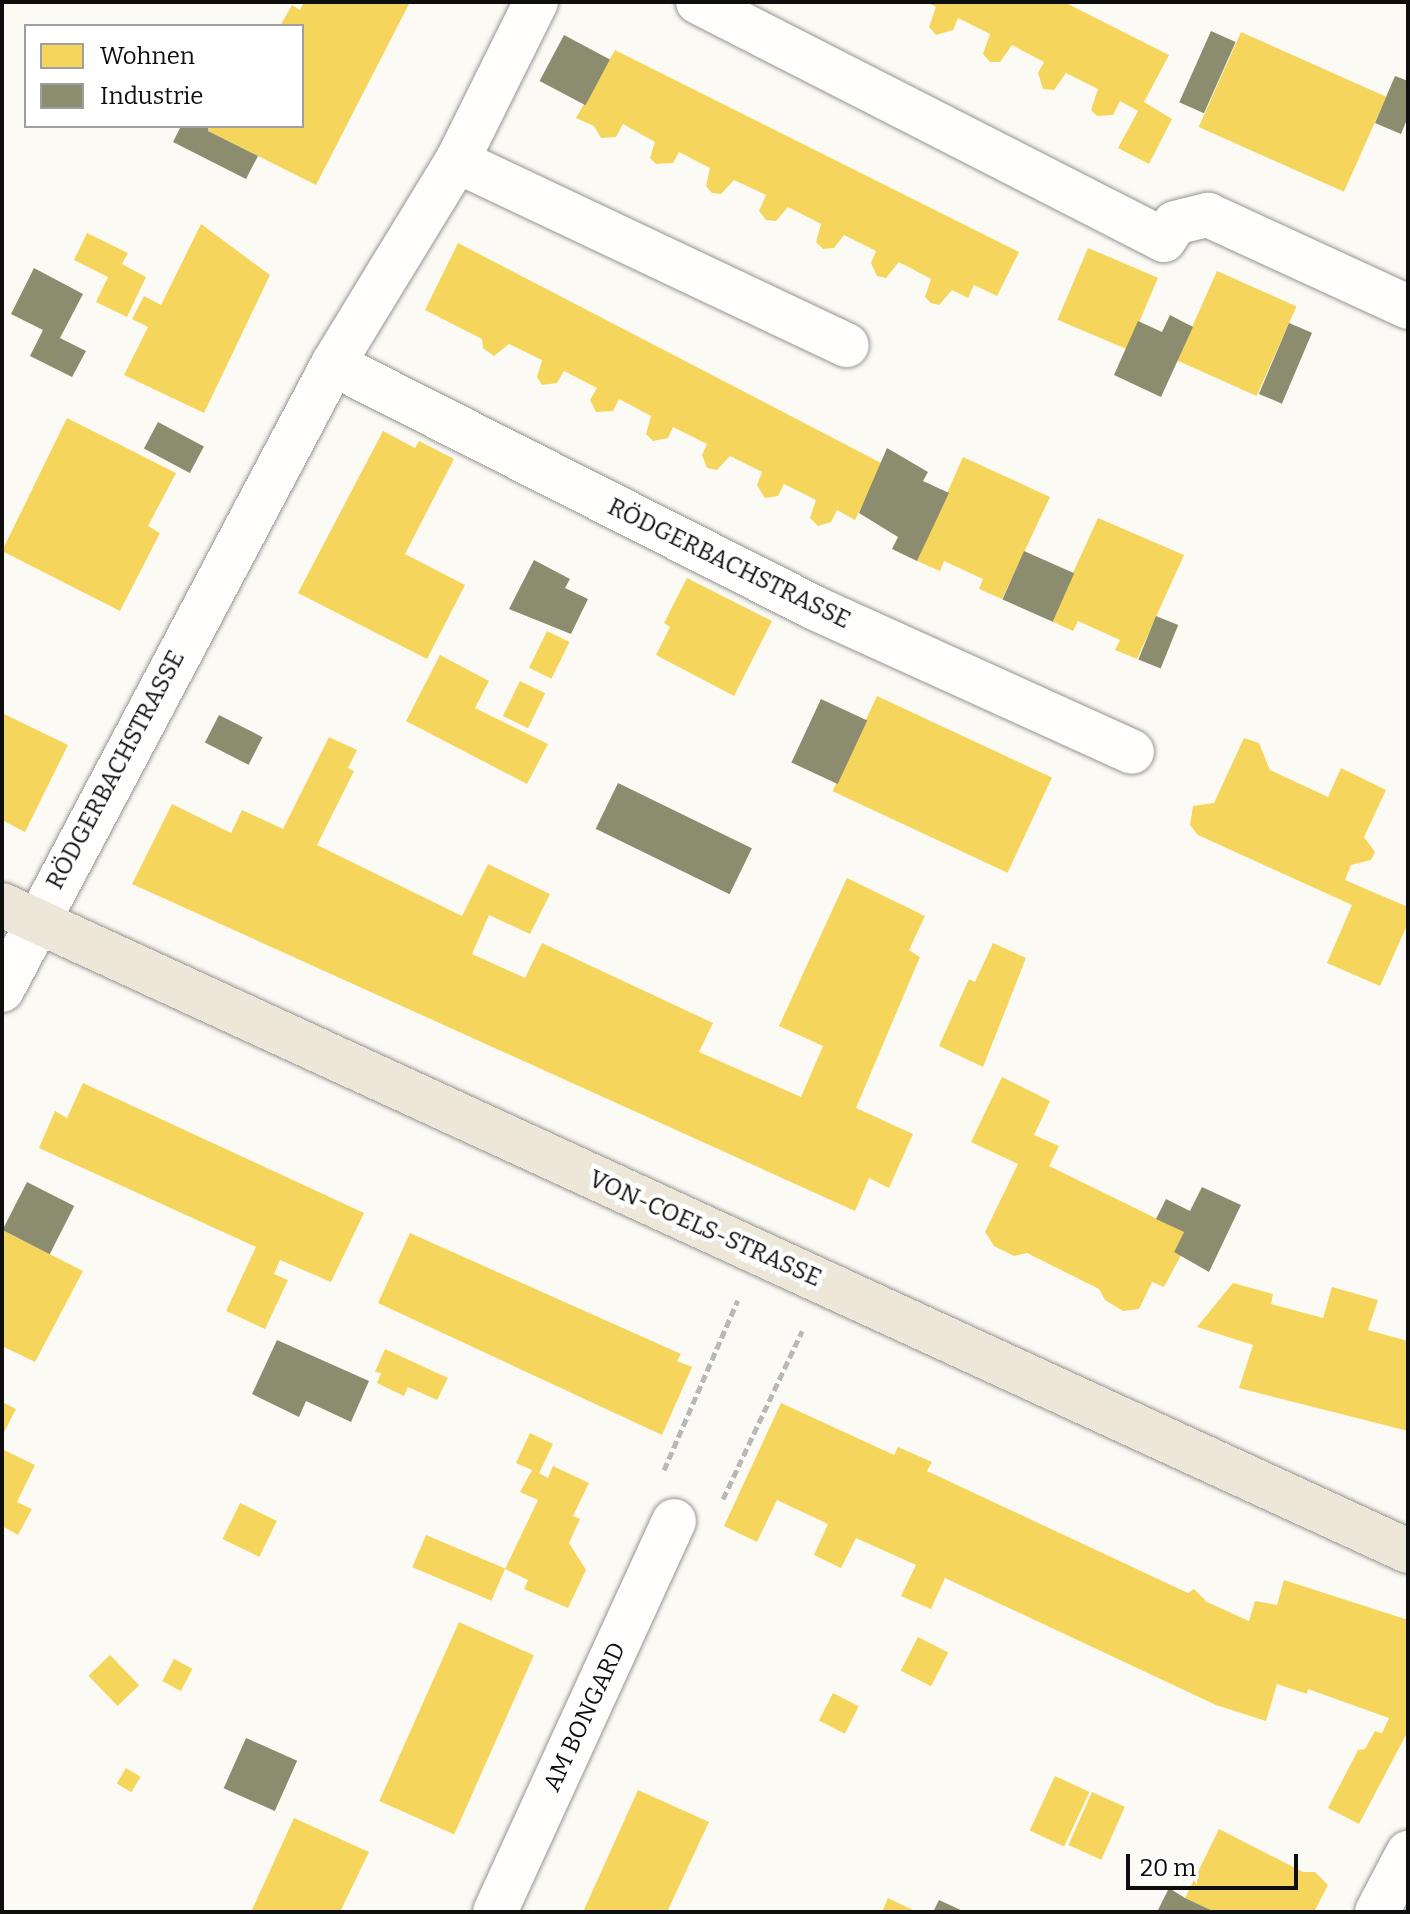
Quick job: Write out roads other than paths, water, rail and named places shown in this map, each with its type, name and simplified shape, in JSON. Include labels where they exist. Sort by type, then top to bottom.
[{"type":"main road","name":"VON-COELS-STRASSE","points":[[19,913],[1408,1551]]},
{"type":"street","name":"RÖDGERBACHSTRASSE","points":[[2,990],[19,913],[333,364],[457,161],[536,2]]},
{"type":"street","points":[[698,2],[1164,240],[1175,223],[1208,215],[1408,307]]},
{"type":"street","points":[[457,161],[847,345]]},
{"type":"street","name":"RÖDGERBACHSTRASSE","points":[[333,364],[815,608],[1132,752]]},
{"type":"street","name":"AM BONGARD","points":[[495,1912],[674,1521]]},
{"type":"street","points":[[1377,1912],[1408,1853]]}]
